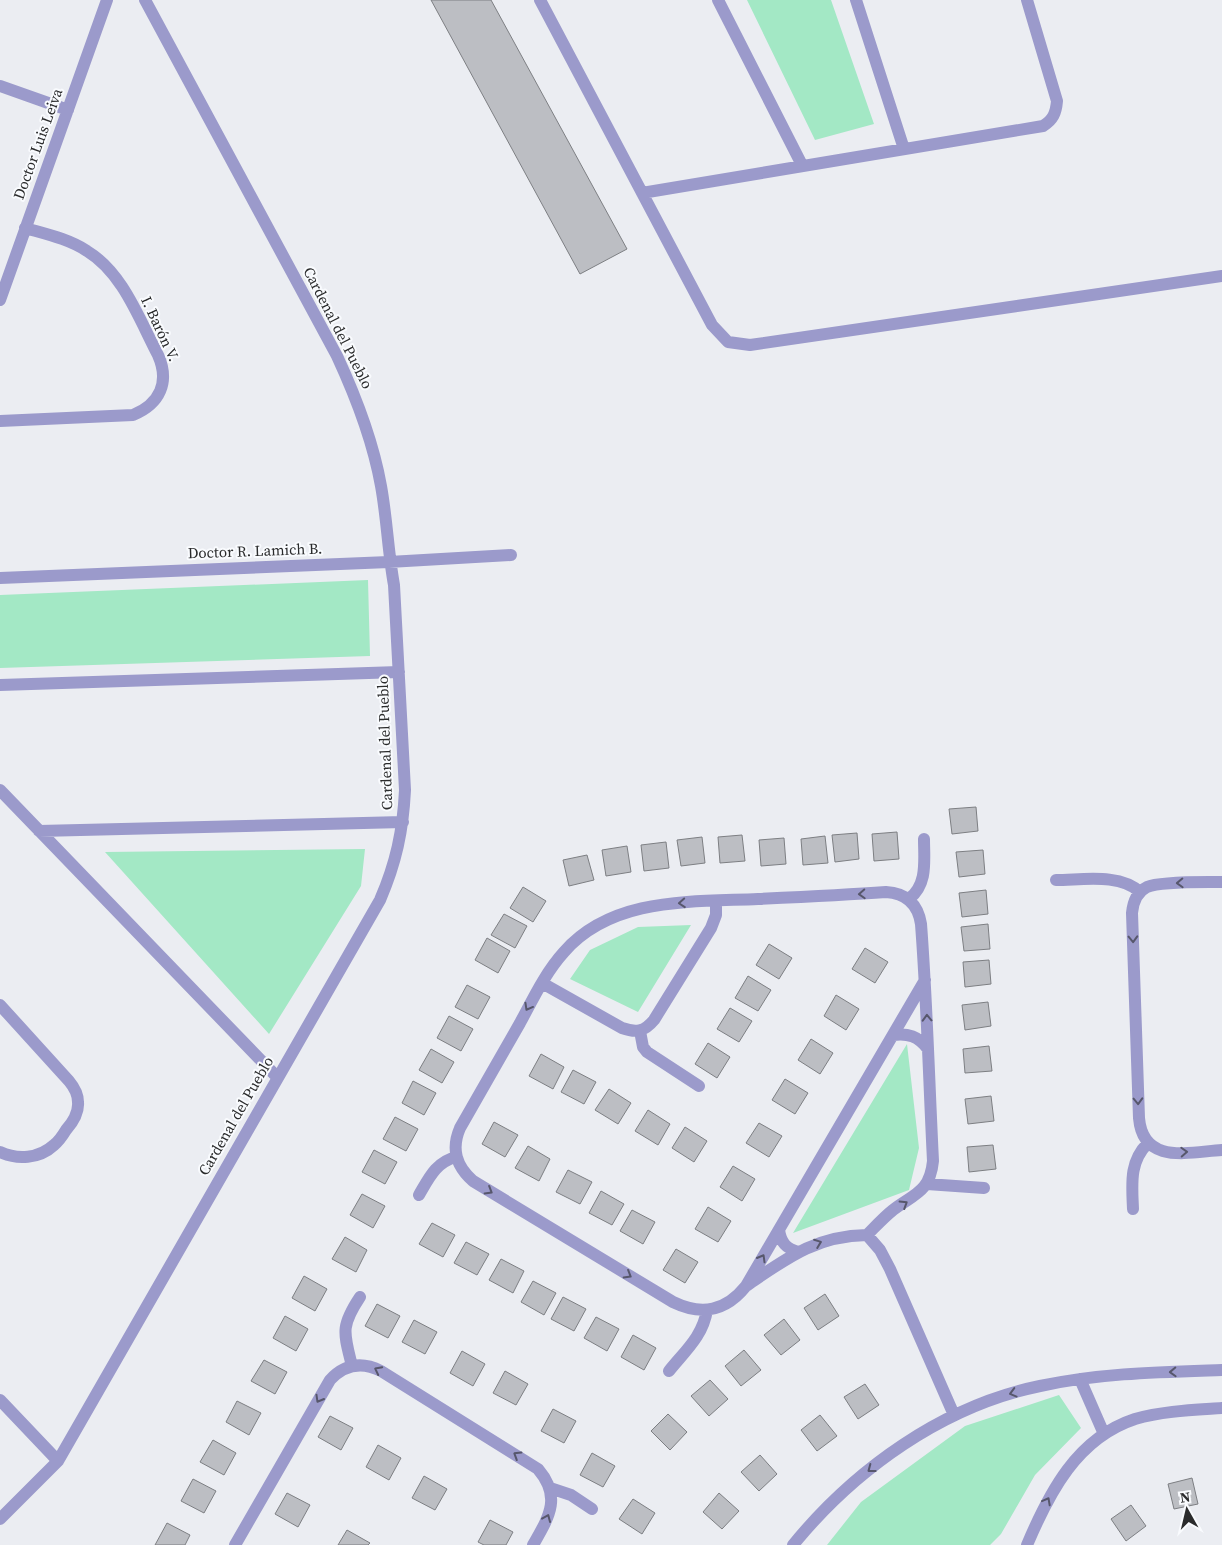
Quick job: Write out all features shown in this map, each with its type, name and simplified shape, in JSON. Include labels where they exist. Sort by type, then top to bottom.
[{"type":"street","name":"Doctor Luis Leiva","points":[[0,300],[107,0]]},
{"type":"street","name":"Cardenal del Pueblo","points":[[0,1519],[58,1461],[380,900],[396,858],[403,822],[405,790],[394,585],[387,523],[372,446],[351,385],[327,337],[144,0]]},
{"type":"street","points":[[540,0],[712,325],[728,342],[750,345],[1222,276]]},
{"type":"street","points":[[718,0],[802,166]]},
{"type":"street","points":[[856,0],[904,149]]},
{"type":"street","points":[[642,193],[1035,128],[1049,122],[1057,109],[1057,101],[1027,0]]},
{"type":"street","points":[[0,86],[68,110]]},
{"type":"street","name":"I. Barón V.","points":[[0,421],[133,415],[143,411],[152,404],[158,396],[164,375],[158,354],[124,291],[114,275],[101,261],[86,250],[55,237],[25,228]]},
{"type":"street","name":"Doctor R. Lamich B.","points":[[0,578],[390,562],[512,555]]},
{"type":"street","points":[[0,685],[398,672]]},
{"type":"street","points":[[0,790],[277,1077]]},
{"type":"street","points":[[39,831],[403,822]]},
{"type":"street","points":[[909,899],[915,894],[923,880],[924,839]]},
{"type":"street","points":[[1056,880],[1119,880],[1134,886],[1140,892]]},
{"type":"street","points":[[1222,882],[1161,884],[1146,887],[1135,898],[1132,913],[1139,1118],[1142,1136],[1148,1143],[1162,1152],[1222,1150]]},
{"type":"street","points":[[746,1286],[798,1252],[820,1242],[838,1237],[867,1235],[893,1210],[920,1193],[927,1184],[932,1172],[928,1049],[925,980],[920,915],[916,906],[909,899],[895,893],[886,892],[655,906],[616,916],[597,925],[572,944],[552,966],[542,983],[460,1128],[456,1142],[456,1158],[460,1167],[472,1182],[673,1302],[696,1310],[707,1310],[729,1302],[746,1286],[925,980]]},
{"type":"street","points":[[542,983],[622,1028],[640,1031],[648,1027],[654,1020],[711,928],[716,915],[716,901]]},
{"type":"street","points":[[0,1005],[69,1081],[76,1090],[78,1102],[75,1117],[55,1145],[30,1157],[18,1157],[0,1152]]},
{"type":"street","points":[[640,1031],[643,1046],[647,1052],[699,1086]]},
{"type":"street","points":[[893,1035],[903,1034],[912,1036],[922,1040],[928,1049]]},
{"type":"street","points":[[1133,1209],[1133,1166],[1136,1158],[1148,1143]]},
{"type":"street","points":[[419,1195],[439,1165],[447,1160],[456,1158]]},
{"type":"street","points":[[927,1184],[984,1188]]},
{"type":"street","points":[[778,1230],[783,1243],[789,1249],[798,1252]]},
{"type":"street","points":[[867,1235],[880,1250],[890,1269],[954,1415]]},
{"type":"street","points":[[352,1366],[345,1326],[350,1312],[360,1297]]},
{"type":"street","points":[[668,1371],[699,1335],[705,1322],[707,1310]]},
{"type":"street","points":[[240,1543],[330,1380],[343,1369],[352,1366],[372,1366],[538,1469],[545,1477],[552,1499],[551,1510],[533,1545]]},
{"type":"street","points":[[793,1545],[809,1525],[866,1472],[926,1430],[954,1415],[995,1398],[1039,1386],[1080,1379],[1131,1373],[1222,1370]]},
{"type":"street","points":[[1080,1379],[1104,1434]]},
{"type":"street","points":[[0,1400],[58,1461]]},
{"type":"street","points":[[1027,1545],[1050,1494],[1065,1472],[1083,1451],[1104,1434],[1119,1425],[1145,1417],[1187,1410],[1222,1408]]},
{"type":"street","points":[[550,1488],[571,1495],[592,1510]]},
{"type":"green space","points":[[747,0],[831,0],[874,124],[815,140]]},
{"type":"green space","points":[[368,580],[370,656],[0,668],[0,595]]},
{"type":"green space","points":[[365,849],[361,886],[269,1034],[105,852]]},
{"type":"green space","points":[[691,925],[638,1012],[570,979],[590,950],[638,927]]},
{"type":"green space","points":[[907,1044],[919,1148],[909,1190],[793,1233]]},
{"type":"green space","points":[[1059,1395],[1081,1428],[1035,1475],[1001,1534],[990,1545],[827,1545],[861,1502],[965,1426]]},
{"type":"building","points":[[431,0],[491,0],[627,249],[580,274]]},
{"type":"building","points":[[976,807],[978,831],[952,834],[949,809]]},
{"type":"building","points":[[897,832],[899,859],[874,861],[872,834]]},
{"type":"building","points":[[857,833],[859,859],[835,862],[832,835]]},
{"type":"building","points":[[742,835],[745,861],[720,863],[718,837]]},
{"type":"building","points":[[825,836],[828,863],[803,865],[801,839]]},
{"type":"building","points":[[702,837],[705,863],[681,866],[677,840]]},
{"type":"building","points":[[784,838],[786,864],[761,866],[759,840]]},
{"type":"building","points":[[666,842],[669,868],[644,871],[641,845]]},
{"type":"building","points":[[627,846],[631,872],[606,876],[602,850]]},
{"type":"building","points":[[983,850],[985,874],[959,877],[956,852]]},
{"type":"building","points":[[587,855],[594,880],[569,886],[563,860]]},
{"type":"building","points":[[523,887],[546,901],[533,922],[510,908]]},
{"type":"building","points":[[986,890],[988,914],[962,917],[959,893]]},
{"type":"building","points":[[504,914],[527,926],[515,948],[491,935]]},
{"type":"building","points":[[988,924],[990,949],[964,951],[961,927]]},
{"type":"building","points":[[487,938],[510,951],[498,973],[475,960]]},
{"type":"building","points":[[769,944],[792,958],[779,979],[756,965]]},
{"type":"building","points":[[865,948],[888,962],[875,983],[852,969]]},
{"type":"building","points":[[989,960],[991,984],[965,987],[963,962]]},
{"type":"building","points":[[748,976],[771,990],[758,1011],[735,998]]},
{"type":"building","points":[[467,985],[490,997],[478,1019],[455,1007]]},
{"type":"building","points":[[836,995],[859,1009],[846,1030],[824,1016]]},
{"type":"building","points":[[988,1002],[991,1026],[965,1030],[962,1005]]},
{"type":"building","points":[[730,1008],[752,1021],[739,1042],[717,1029]]},
{"type":"building","points":[[449,1016],[473,1029],[461,1051],[437,1038]]},
{"type":"building","points":[[811,1039],[833,1053],[820,1074],[798,1060]]},
{"type":"building","points":[[708,1043],[730,1057],[717,1078],[695,1064]]},
{"type":"building","points":[[989,1046],[992,1071],[965,1073],[963,1049]]},
{"type":"building","points":[[431,1049],[454,1062],[442,1083],[419,1070]]},
{"type":"building","points":[[541,1054],[564,1067],[553,1089],[529,1076]]},
{"type":"building","points":[[573,1070],[596,1082],[584,1104],[561,1092]]},
{"type":"building","points":[[785,1079],[808,1093],[795,1114],[772,1100]]},
{"type":"building","points":[[413,1081],[436,1093],[424,1115],[402,1103]]},
{"type":"building","points":[[609,1089],[631,1103],[618,1124],[595,1110]]},
{"type":"building","points":[[991,1096],[994,1121],[968,1124],[965,1099]]},
{"type":"building","points":[[648,1110],[670,1124],[658,1145],[635,1131]]},
{"type":"building","points":[[395,1117],[418,1129],[406,1151],[383,1139]]},
{"type":"building","points":[[494,1122],[518,1135],[505,1157],[482,1144]]},
{"type":"building","points":[[759,1123],[782,1136],[769,1157],[746,1143]]},
{"type":"building","points":[[685,1127],[707,1141],[694,1162],[672,1148]]},
{"type":"building","points":[[993,1145],[996,1169],[969,1172],[967,1147]]},
{"type":"building","points":[[528,1146],[550,1159],[539,1181],[515,1168]]},
{"type":"building","points":[[374,1150],[397,1162],[385,1184],[362,1172]]},
{"type":"building","points":[[733,1166],[755,1179],[742,1201],[720,1187]]},
{"type":"building","points":[[568,1170],[592,1182],[580,1204],[556,1192]]},
{"type":"building","points":[[601,1191],[624,1204],[612,1225],[589,1213]]},
{"type":"building","points":[[362,1194],[385,1206],[373,1228],[350,1215]]},
{"type":"building","points":[[708,1207],[731,1221],[718,1242],[695,1229]]},
{"type":"building","points":[[632,1210],[655,1222],[643,1244],[620,1231]]},
{"type":"building","points":[[432,1223],[455,1235],[443,1257],[419,1244]]},
{"type":"building","points":[[345,1237],[367,1250],[356,1272],[332,1259]]},
{"type":"building","points":[[466,1242],[489,1254],[477,1275],[454,1263]]},
{"type":"building","points":[[676,1249],[698,1262],[685,1283],[663,1270]]},
{"type":"building","points":[[501,1259],[524,1271],[513,1293],[489,1280]]},
{"type":"building","points":[[304,1276],[327,1289],[315,1311],[292,1298]]},
{"type":"building","points":[[533,1281],[556,1293],[544,1315],[521,1302]]},
{"type":"building","points":[[825,1294],[839,1316],[818,1330],[804,1308]]},
{"type":"building","points":[[563,1297],[586,1309],[574,1331],[551,1319]]},
{"type":"building","points":[[377,1304],[400,1316],[388,1338],[365,1326]]},
{"type":"building","points":[[285,1316],[308,1329],[296,1351],[273,1338]]},
{"type":"building","points":[[596,1317],[619,1329],[607,1351],[584,1338]]},
{"type":"building","points":[[784,1319],[800,1340],[781,1355],[764,1335]]},
{"type":"building","points":[[414,1320],[437,1332],[425,1354],[402,1342]]},
{"type":"building","points":[[633,1335],[656,1348],[644,1370],[621,1357]]},
{"type":"building","points":[[744,1350],[761,1370],[741,1386],[725,1366]]},
{"type":"building","points":[[462,1351],[485,1364],[473,1386],[450,1373]]},
{"type":"building","points":[[264,1360],[287,1372],[275,1394],[251,1381]]},
{"type":"building","points":[[505,1371],[528,1384],[516,1405],[493,1393]]},
{"type":"building","points":[[710,1380],[728,1399],[709,1416],[691,1396]]},
{"type":"building","points":[[865,1384],[879,1405],[858,1419],[844,1397]]},
{"type":"building","points":[[237,1401],[261,1413],[249,1435],[226,1422]]},
{"type":"building","points":[[553,1409],[576,1421],[564,1443],[541,1431]]},
{"type":"building","points":[[668,1414],[687,1432],[670,1450],[651,1431]]},
{"type":"building","points":[[820,1415],[837,1436],[817,1451],[801,1430]]},
{"type":"building","points":[[330,1416],[353,1428],[341,1450],[318,1437]]},
{"type":"building","points":[[213,1440],[236,1453],[224,1475],[200,1462]]},
{"type":"building","points":[[378,1445],[401,1458],[389,1480],[366,1467]]},
{"type":"building","points":[[592,1453],[615,1466],[603,1487],[580,1475]]},
{"type":"building","points":[[760,1455],[777,1474],[759,1491],[741,1472]]},
{"type":"building","points":[[424,1476],[447,1489],[435,1510],[412,1498]]},
{"type":"building","points":[[1192,1478],[1198,1504],[1174,1509],[1168,1484]]},
{"type":"building","points":[[193,1479],[216,1491],[204,1513],[181,1501]]},
{"type":"building","points":[[287,1493],[310,1505],[298,1527],[275,1514]]},
{"type":"building","points":[[719,1493],[739,1511],[722,1529],[703,1512]]},
{"type":"building","points":[[633,1499],[655,1513],[642,1534],[619,1519]]},
{"type":"building","points":[[1131,1505],[1146,1526],[1126,1541],[1111,1519]]},
{"type":"building","points":[[490,1520],[513,1532],[506,1545],[484,1545],[478,1542]]},
{"type":"building","points":[[167,1523],[190,1535],[185,1545],[155,1545]]},
{"type":"building","points":[[347,1530],[370,1543],[368,1545],[338,1545]]}]
